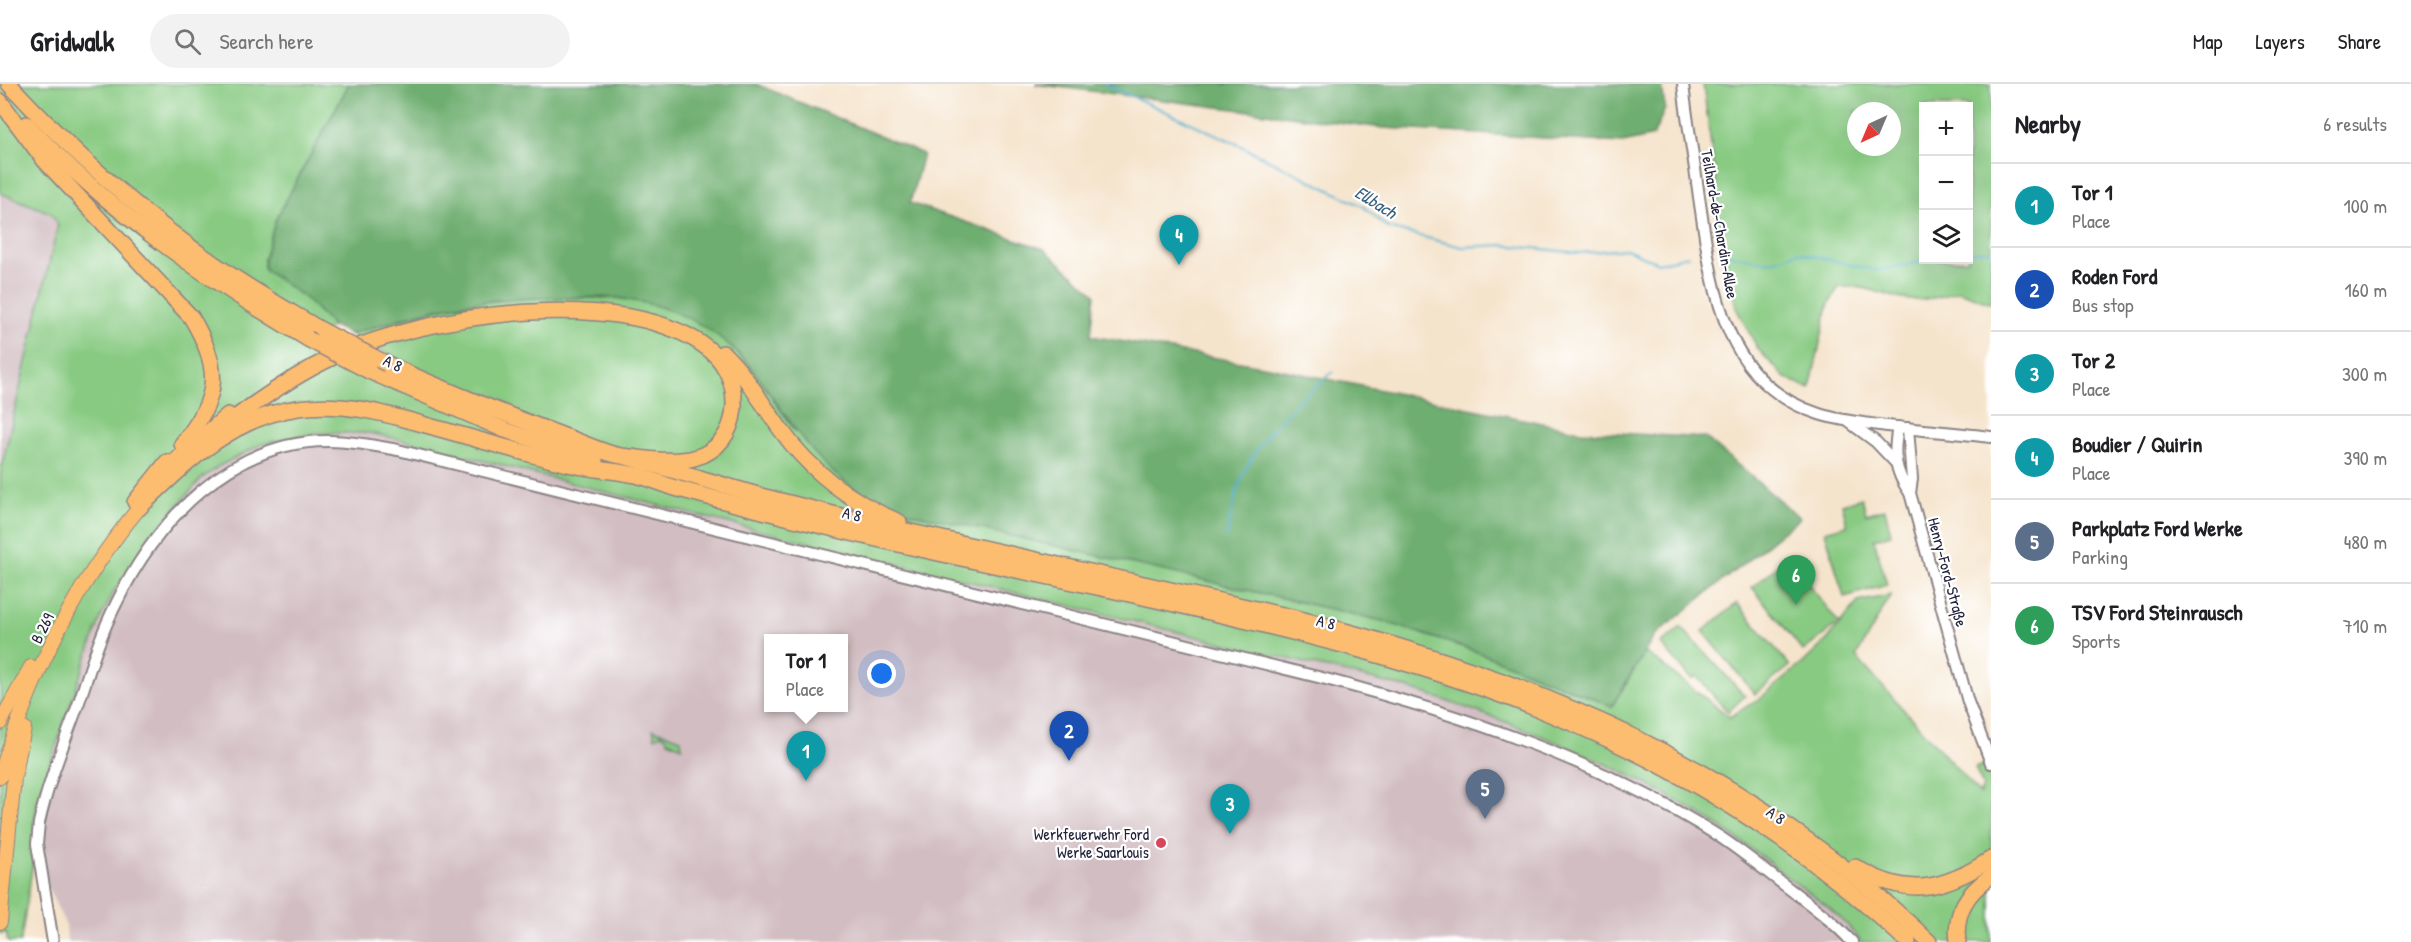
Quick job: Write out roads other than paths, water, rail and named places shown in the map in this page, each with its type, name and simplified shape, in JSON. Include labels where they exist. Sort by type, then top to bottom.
[{"type":"highway","name":"A 8","points":[[9,84],[73,150],[150,216],[227,273],[324,331],[387,364],[512,417],[627,457],[761,496],[935,537],[1161,586],[1326,626],[1429,655],[1528,689],[1611,725],[1715,780],[1811,842],[1861,881],[1929,942]]},
{"type":"highway","name":"A 8","points":[[0,96],[63,161],[133,221],[220,285],[308,339],[369,371],[505,430],[672,487],[864,536],[1239,618],[1367,651],[1475,685],[1612,741],[1709,794],[1756,822],[1804,856],[1852,893],[1908,942]]},
{"type":"highway","points":[[0,101],[45,161],[191,317],[210,355],[213,378],[206,411],[137,505]]},
{"type":"highway","points":[[137,505],[174,460],[237,408],[289,373],[333,350],[388,330],[451,314],[515,307],[598,307],[647,313],[673,321],[696,332],[715,345],[734,363],[780,430],[820,475],[860,503],[935,537]]},
{"type":"highway","points":[[137,505],[194,451],[241,413],[292,379],[336,356],[370,342],[443,322],[482,316],[557,312],[622,316],[668,327],[710,350],[723,363],[735,391],[732,419],[723,437],[707,452],[694,458],[679,460],[627,457]]},
{"type":"highway","points":[[137,505],[182,467],[237,428],[277,413],[322,406],[346,406],[371,410],[567,464],[638,475]]},
{"type":"highway","points":[[1811,842],[1869,876],[1908,886],[1930,887],[1950,882],[1989,863]]},
{"type":"highway","points":[[1958,942],[1956,926],[1959,912],[1989,863]]},
{"type":"main road","name":"B 269","points":[[0,777],[51,638],[137,505]]},
{"type":"main road","points":[[0,723],[51,638]]},
{"type":"main road","points":[[0,754],[21,695],[51,638]]},
{"type":"main road","points":[[0,922],[18,750],[51,638]]},
{"type":"street","name":"Teilhard-de-Chardin-Allee","points":[[1683,84],[1717,300],[1732,339],[1749,366],[1774,391],[1804,409],[1846,420],[1991,437]]},
{"type":"street","points":[[1846,420],[1876,442],[1895,462]]},
{"type":"street","name":"Henry-Ford-Straße","points":[[1903,427],[1894,451],[1895,462],[1902,481],[1910,493],[1968,702],[1991,762]]},
{"type":"street","name":"Henry-Ford-Straße","points":[[1903,427],[1912,479],[1910,493]]},
{"type":"street","points":[[54,942],[37,844],[39,823],[97,649],[116,603],[130,577],[177,514],[198,492],[223,474],[238,464],[280,449],[328,441],[363,443],[398,450],[1322,678],[1443,712],[1524,740],[1601,774],[1679,813],[1735,848],[1830,921],[1852,942]]},
{"type":"waterway","name":"Ellbach","points":[[1105,84],[1237,144],[1364,207],[1388,228],[1462,247],[1504,245],[1579,253],[1627,249],[1658,263],[1688,256]]},
{"type":"waterway","name":"Ellbach","points":[[1973,252],[1991,250]]},
{"type":"waterway","name":"Ellbach","points":[[1729,254],[1770,261],[1797,252],[1879,270],[1919,262]]},
{"type":"waterway","points":[[1226,538],[1241,480],[1257,450],[1286,413],[1333,372]]},
{"type":"place","name":"Boudier / Quirin","points":[[1179,265]]},
{"type":"place","name":"TSV Ford Steinrausch","points":[[1796,605]]},
{"type":"place","name":"Roden Ford","points":[[1069,761]]},
{"type":"place","name":"Tor 1","points":[[806,781]]},
{"type":"place","name":"Parkplatz Ford Werke","points":[[1485,819]]},
{"type":"place","name":"Tor 2","points":[[1230,834]]},
{"type":"place","name":"Werkfeuerwehr Ford Werke Saarlouis","points":[[1161,843]]}]
